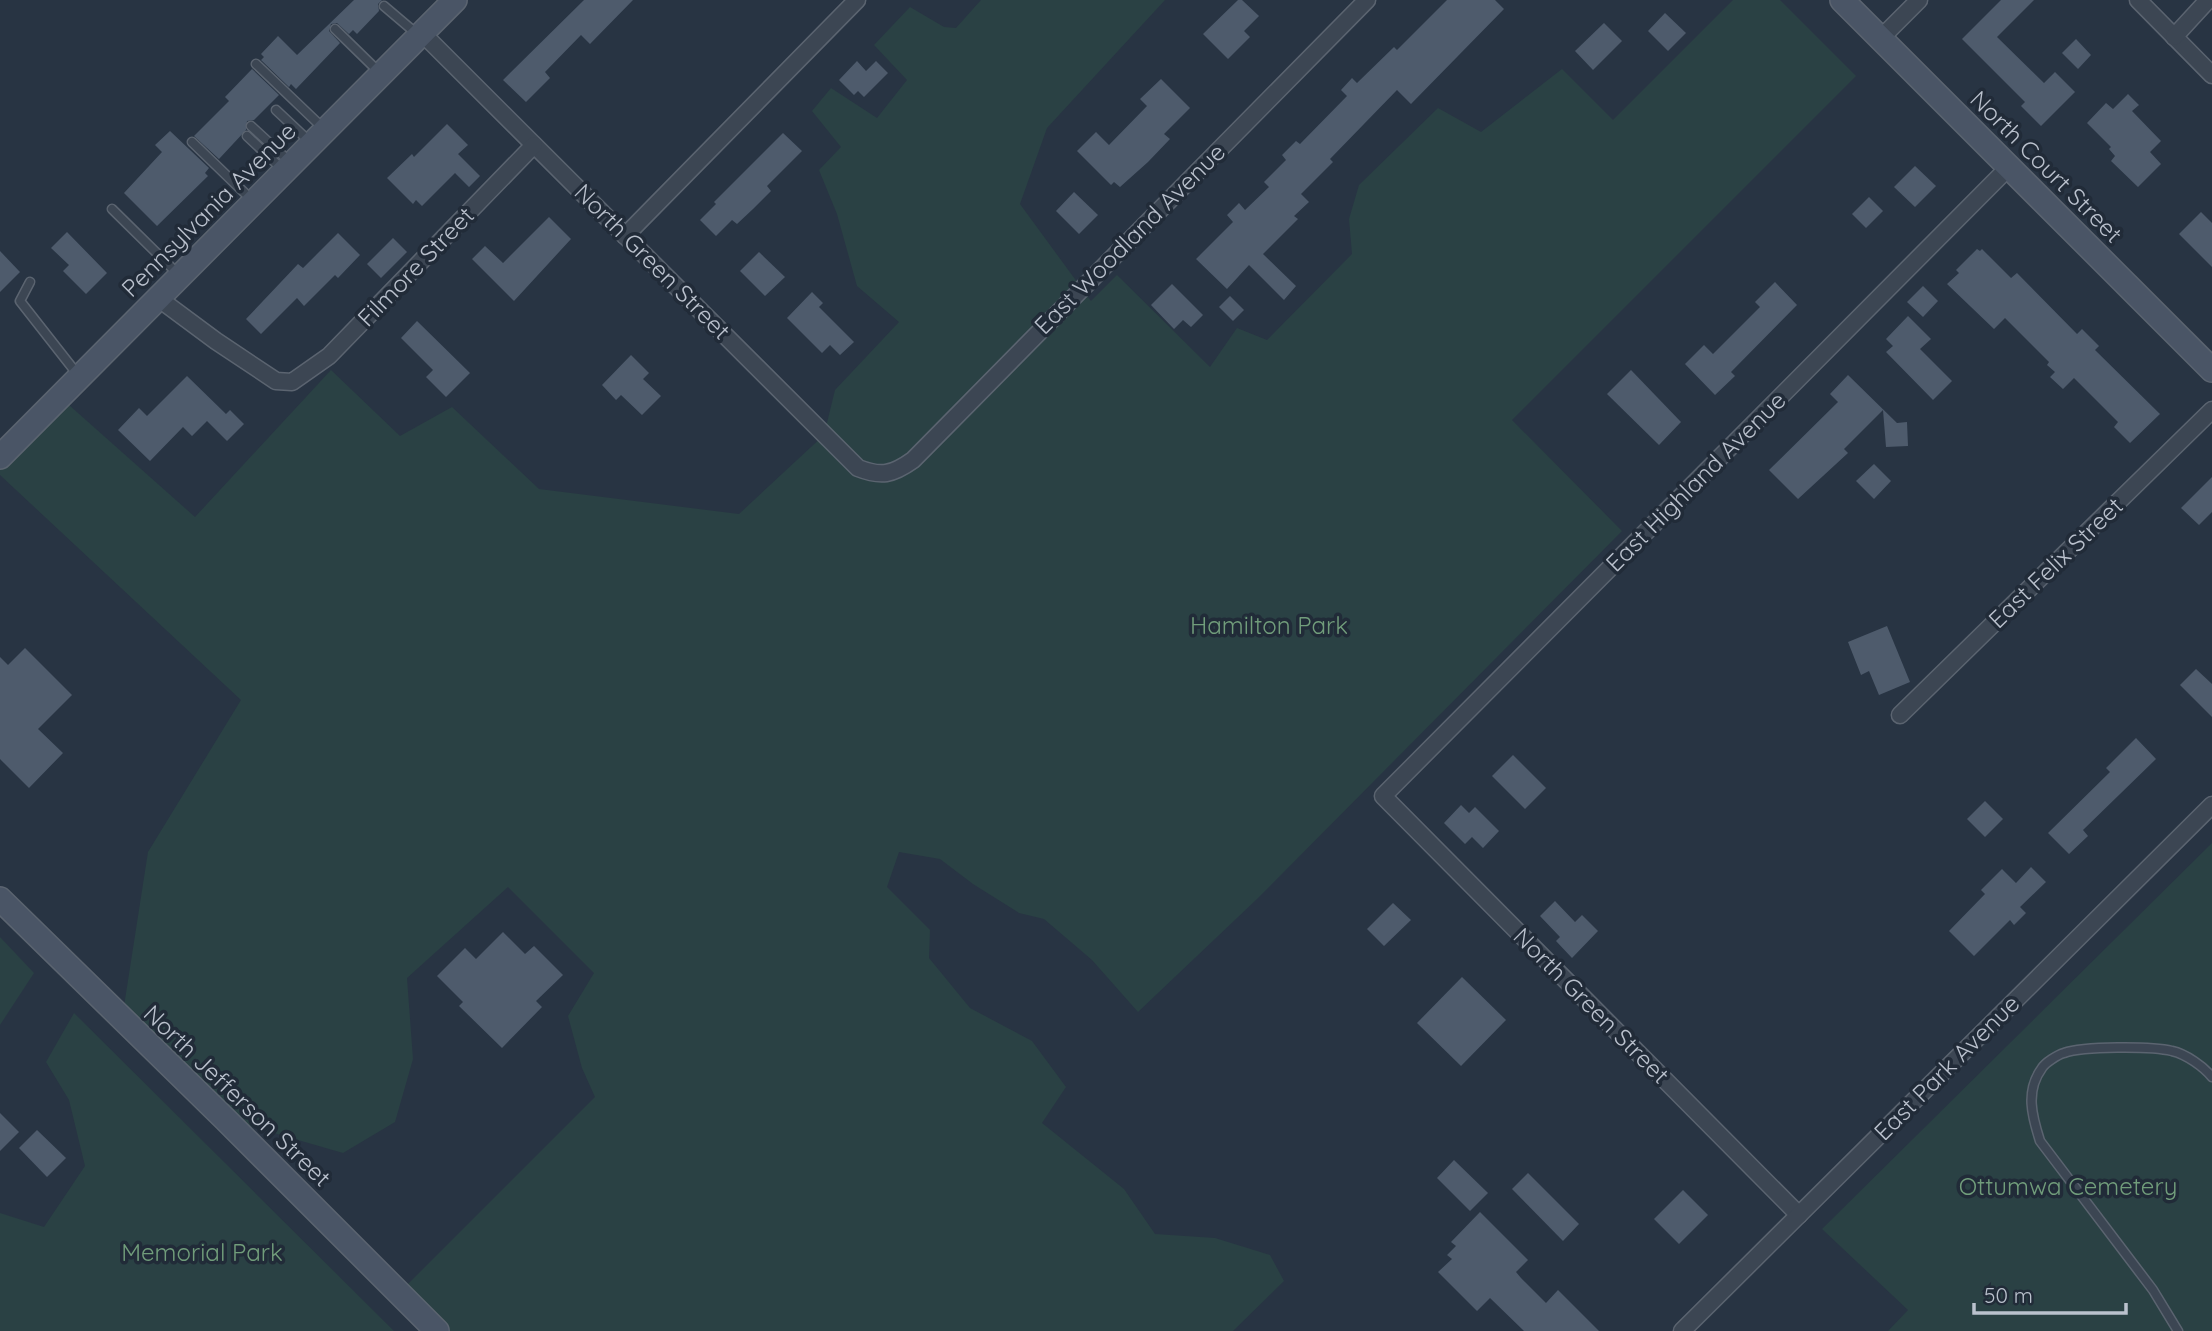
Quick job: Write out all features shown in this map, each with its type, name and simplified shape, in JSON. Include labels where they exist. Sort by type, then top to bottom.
[{"type":"main road","name":"Pennsylvania Avenue","points":[[0,457],[455,0]]},
{"type":"main road","name":"North Court Street","points":[[1842,0],[2212,370]]},
{"type":"main road","name":"North Jefferson Street","points":[[0,900],[437,1331]]},
{"type":"street","points":[[625,236],[858,0]]},
{"type":"street","name":"East Woodland Avenue","points":[[889,473],[913,460],[1367,0]]},
{"type":"street","points":[[1881,38],[1919,0]]},
{"type":"street","points":[[2138,0],[2212,75]]},
{"type":"street","points":[[2174,37],[2208,0]]},
{"type":"street","name":"North Green Street","points":[[421,34],[858,468],[876,475],[889,473]]},
{"type":"street","name":"Filmore Street","points":[[158,298],[276,381],[292,382],[329,356],[534,145]]},
{"type":"street","name":"East Highland Avenue","points":[[1383,796],[2009,167]]},
{"type":"street","name":"East Felix Street","points":[[1900,715],[2212,410]]},
{"type":"street","name":"North Green Street","points":[[1383,796],[1799,1215]]},
{"type":"street","name":"East Park Avenue","points":[[1682,1331],[2212,805]]},
{"type":"lane","points":[[384,6],[421,34]]},
{"type":"lane","points":[[335,29],[382,74]]},
{"type":"lane","points":[[256,64],[319,137]]},
{"type":"lane","points":[[276,110],[319,137]]},
{"type":"lane","points":[[251,126],[288,168]]},
{"type":"lane","points":[[247,135],[288,168]]},
{"type":"lane","points":[[192,142],[254,202]]},
{"type":"lane","points":[[112,209],[180,276]]},
{"type":"lane","points":[[30,282],[20,301],[79,377]]},
{"type":"lane","points":[[2178,1331],[2153,1290],[2040,1140],[2031,1113],[2033,1085],[2043,1066],[2064,1053],[2117,1047],[2174,1051],[2205,1069],[2212,1077]]},
{"type":"green space","name":"Hamilton Park","points":[[981,0],[1165,0],[1047,128],[1020,204],[1091,301],[1117,275],[1210,367],[1237,328],[1267,340],[1352,254],[1349,219],[1359,185],[1438,108],[1481,132],[1562,69],[1613,120],[1733,0],[1780,0],[1856,76],[1512,420],[1622,531],[1257,899],[1138,1012],[1092,960],[1044,919],[1019,913],[940,859],[899,852],[887,887],[930,930],[929,958],[970,1008],[1032,1041],[1066,1087],[1042,1123],[1124,1189],[1155,1234],[1215,1238],[1270,1255],[1284,1281],[1233,1331],[437,1331],[399,1293],[595,1097],[582,1068],[568,1016],[594,973],[508,887],[407,978],[413,1059],[395,1122],[343,1153],[225,1119],[122,1019],[148,852],[241,700],[0,475],[0,457],[60,397],[195,517],[331,370],[400,436],[452,407],[539,489],[739,514],[824,435],[835,390],[899,322],[857,286],[837,214],[819,170],[841,147],[812,111],[831,88],[877,118],[907,80],[874,45],[910,7],[944,27],[956,28]]},
{"type":"green space","name":"Ottumwa Cemetery","points":[[2212,843],[2212,1331],[1888,1331],[1908,1310],[1822,1229]]},
{"type":"green space","points":[[0,937],[34,973],[0,1025]]},
{"type":"green space","name":"Memorial Park","points":[[74,1013],[394,1331],[0,1331],[0,1213],[44,1227],[85,1166],[69,1100],[46,1062]]},
{"type":"building","points":[[354,0],[382,0],[378,4],[379,11],[357,34],[353,30],[349,34],[337,23],[331,24],[329,31],[340,43],[296,89],[291,84],[289,87],[261,60],[264,57],[261,54],[278,36],[297,55]]},
{"type":"building","points":[[584,0],[633,0],[590,44],[581,35],[545,72],[550,78],[526,102],[503,80]]},
{"type":"building","points":[[1238,0],[1242,0],[1259,16],[1244,31],[1250,37],[1228,59],[1203,34]]},
{"type":"building","points":[[1447,0],[1495,0],[1504,9],[1411,104],[1397,90],[1330,159],[1333,162],[1301,194],[1309,202],[1294,216],[1298,219],[1263,254],[1296,286],[1284,300],[1249,265],[1227,289],[1196,259],[1233,222],[1227,215],[1239,203],[1245,210],[1269,187],[1264,182],[1286,160],[1282,155],[1296,141],[1300,144],[1347,96],[1341,90],[1352,78],[1357,83],[1394,47],[1397,50]]},
{"type":"building","points":[[2001,0],[2034,0],[1997,37],[2044,83],[2055,72],[2075,92],[2041,126],[2021,106],[2025,102],[1962,39]]},
{"type":"building","points":[[1665,13],[1686,33],[1668,51],[1648,31]]},
{"type":"building","points":[[1604,23],[1622,41],[1593,70],[1575,51]]},
{"type":"building","points":[[2076,39],[2091,55],[2078,69],[2062,53]]},
{"type":"building","points":[[857,61],[866,71],[876,61],[888,73],[864,97],[858,91],[854,95],[839,80]]},
{"type":"building","points":[[252,69],[279,95],[254,120],[247,121],[246,130],[219,159],[194,136],[229,101],[225,97]]},
{"type":"building","points":[[1161,79],[1190,108],[1164,134],[1170,139],[1148,162],[1120,187],[1114,182],[1111,185],[1077,151],[1096,132],[1109,145],[1147,106],[1140,99]]},
{"type":"building","points":[[2128,94],[2139,105],[2132,111],[2161,141],[2150,152],[2161,164],[2138,187],[2111,161],[2115,156],[2109,149],[2111,147],[2087,123],[2106,103],[2113,109]]},
{"type":"building","points":[[447,124],[468,145],[458,154],[480,176],[469,187],[455,173],[422,206],[416,200],[413,204],[387,178],[412,154],[414,157]]},
{"type":"building","points":[[170,131],[209,168],[205,173],[208,176],[157,226],[124,193],[162,152],[155,145]]},
{"type":"building","points":[[783,133],[802,151],[767,186],[771,191],[753,209],[737,224],[732,220],[716,236],[700,220],[716,204],[714,202]]},
{"type":"building","points":[[1915,166],[1936,186],[1915,207],[1894,187]]},
{"type":"building","points":[[1074,192],[1098,215],[1079,234],[1056,211]]},
{"type":"building","points":[[1869,197],[1883,211],[1866,228],[1852,214]]},
{"type":"building","points":[[2201,212],[2212,223],[2212,267],[2179,234]]},
{"type":"building","points":[[549,217],[571,239],[514,301],[472,259],[485,246],[503,263]]},
{"type":"building","points":[[67,232],[107,273],[86,294],[63,271],[69,265],[51,248]]},
{"type":"building","points":[[338,233],[360,255],[338,278],[335,275],[304,306],[297,298],[261,334],[246,319],[298,264],[303,268]]},
{"type":"building","points":[[393,238],[407,252],[381,278],[367,264]]},
{"type":"building","points":[[1977,249],[1982,249],[2011,278],[2017,273],[2077,334],[2082,329],[2099,346],[2095,350],[2160,414],[2130,443],[2114,427],[2118,422],[2074,378],[2063,389],[2050,377],[2055,372],[2047,365],[2049,362],[2005,318],[1994,329],[1947,284],[1959,273],[1956,270]]},
{"type":"building","points":[[0,251],[20,272],[0,292]]},
{"type":"building","points":[[759,252],[785,277],[765,296],[740,271]]},
{"type":"building","points":[[1775,282],[1797,305],[1731,372],[1735,376],[1715,395],[1685,364],[1704,345],[1713,354],[1760,307],[1755,302]]},
{"type":"building","points":[[1172,284],[1203,315],[1191,327],[1183,320],[1174,329],[1151,305]]},
{"type":"building","points":[[1923,286],[1938,301],[1923,317],[1907,302]]},
{"type":"building","points":[[812,292],[823,303],[819,307],[854,342],[840,355],[830,345],[822,353],[787,318]]},
{"type":"building","points":[[1230,296],[1244,310],[1233,321],[1219,307]]},
{"type":"building","points":[[1908,316],[1931,339],[1920,349],[1952,381],[1933,400],[1886,352],[1893,346],[1886,339]]},
{"type":"building","points":[[417,321],[470,373],[446,397],[426,377],[433,370],[401,338]]},
{"type":"building","points":[[631,355],[649,373],[643,379],[661,396],[642,415],[621,395],[616,400],[602,385]]},
{"type":"building","points":[[1631,370],[1681,422],[1659,445],[1607,394]]},
{"type":"building","points":[[1848,375],[1897,423],[1907,422],[1908,446],[1886,447],[1883,410],[1844,449],[1848,453],[1798,499],[1769,470],[1838,402],[1830,394]]},
{"type":"building","points":[[187,376],[226,414],[230,410],[244,424],[227,441],[207,421],[192,436],[183,427],[150,461],[118,430],[139,408],[147,416]]},
{"type":"building","points":[[1874,464],[1891,481],[1874,499],[1856,481]]},
{"type":"building","points":[[2212,477],[2212,512],[2199,525],[2181,508]]},
{"type":"building","points":[[1887,626],[1910,682],[1879,695],[1869,671],[1861,675],[1848,642]]},
{"type":"building","points":[[25,648],[72,695],[38,729],[63,753],[29,788],[0,759],[0,657],[8,665]]},
{"type":"building","points":[[2196,669],[2212,684],[2212,717],[2180,685]]},
{"type":"building","points":[[2136,738],[2156,759],[2083,830],[2088,836],[2069,854],[2048,833],[2110,772],[2106,768]]},
{"type":"building","points":[[1513,755],[1546,788],[1525,809],[1492,776]]},
{"type":"building","points":[[1985,801],[2003,819],[1985,837],[1967,819]]},
{"type":"building","points":[[1461,805],[1469,813],[1475,807],[1499,831],[1483,848],[1472,837],[1465,844],[1444,823]]},
{"type":"building","points":[[2031,867],[2046,882],[2020,907],[2026,913],[2014,925],[2010,920],[1974,956],[1949,931],[1985,894],[1981,890],[2002,869],[2016,883]]},
{"type":"building","points":[[1555,901],[1575,922],[1582,915],[1598,931],[1572,958],[1556,941],[1560,937],[1540,916]]},
{"type":"building","points":[[1393,903],[1411,920],[1384,946],[1367,929]]},
{"type":"building","points":[[503,932],[525,954],[534,946],[563,975],[536,1001],[542,1007],[502,1048],[459,1006],[463,1002],[437,976],[465,948],[476,959]]},
{"type":"building","points":[[1462,977],[1506,1020],[1461,1066],[1417,1023]]},
{"type":"building","points":[[0,1113],[19,1132],[0,1151]]},
{"type":"building","points":[[37,1130],[66,1158],[47,1177],[19,1148]]},
{"type":"building","points":[[1454,1160],[1488,1193],[1470,1211],[1437,1178]]},
{"type":"building","points":[[1528,1173],[1579,1224],[1563,1241],[1512,1189]]},
{"type":"building","points":[[1683,1190],[1708,1215],[1679,1244],[1654,1219]]},
{"type":"building","points":[[1480,1212],[1528,1260],[1516,1272],[1546,1303],[1558,1290],[1599,1331],[1524,1331],[1490,1298],[1477,1311],[1438,1272],[1452,1259],[1447,1255],[1456,1246],[1451,1242]]}]
